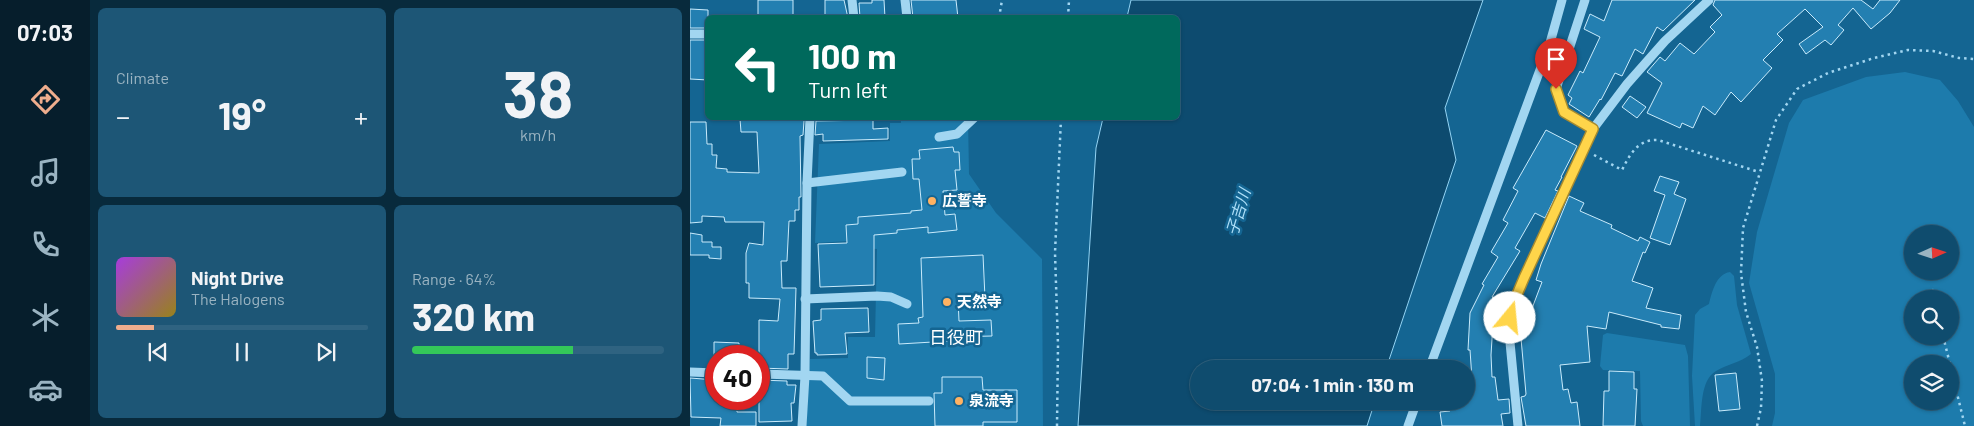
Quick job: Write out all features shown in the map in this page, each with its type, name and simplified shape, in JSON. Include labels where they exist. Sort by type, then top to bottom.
[{"type":"street","points":[[852,0],[854,15]]},
{"type":"street","points":[[905,0],[907,15]]},
{"type":"street","points":[[1432,360],[1537,79],[1562,0]]},
{"type":"street","points":[[1586,0],[1556,89],[1564,112],[1593,129]]},
{"type":"street","points":[[1518,426],[1509,332],[1513,304],[1593,129],[1627,84],[1665,41],[1709,0]]},
{"type":"street","points":[[690,34],[705,34]]},
{"type":"street","points":[[802,426],[805,376],[807,183],[810,120]]},
{"type":"street","points":[[939,137],[957,134],[972,120]]},
{"type":"street","points":[[807,183],[902,172]]},
{"type":"street","points":[[805,299],[877,296],[891,297],[907,304]]},
{"type":"street","points":[[690,372],[705,373]]},
{"type":"street","points":[[770,374],[823,376],[850,401],[929,401]]},
{"type":"street","points":[[1408,426],[1414,410]]},
{"type":"path","points":[[1000,15],[1002,0]]},
{"type":"path","points":[[1068,15],[1069,0]]},
{"type":"path","points":[[1757,426],[1761,408],[1762,381],[1757,347],[1746,312],[1741,273],[1743,228],[1776,120],[1797,90],[1828,72],[1908,50],[1933,51],[1959,58],[1974,59]]},
{"type":"path","points":[[1057,426],[1058,344],[1055,253],[1061,120]]},
{"type":"path","points":[[1598,147],[1594,156],[1622,170],[1637,146],[1650,140],[1658,140],[1759,172]]},
{"type":"path","points":[[1959,401],[1965,426]]},
{"type":"shaded area","points":[[1905,72],[1940,80],[1958,101],[1974,127],[1974,426],[1772,426],[1775,413],[1775,374],[1749,283],[1757,232],[1789,123],[1803,100],[1866,77]]},
{"type":"shaded area","points":[[901,120],[968,120],[969,174],[996,213],[1042,259],[1043,426],[806,426],[810,359],[848,358],[848,337],[875,337],[877,249],[850,247],[849,241],[815,243],[819,144],[890,141],[890,123],[901,123]]},
{"type":"shaded area","points":[[1730,272],[1734,276],[1737,305],[1751,354],[1711,375],[1704,388],[1700,426],[1695,426],[1692,376],[1695,315],[1700,309],[1709,304],[1713,289],[1721,276]]},
{"type":"shaded area","points":[[1607,333],[1685,345],[1688,356],[1690,426],[1643,426],[1641,421],[1640,371],[1603,370],[1600,366],[1603,335]]},
{"type":"water","name":"子吉川","points":[[1131,0],[1483,0],[1445,108],[1456,160],[1389,360],[1190,360],[1190,410],[1372,410],[1367,426],[1078,426],[1096,148],[1103,120],[1180,120],[1180,15],[1127,15]]},
{"type":"building","points":[[758,0],[793,0],[793,15],[758,15]]},
{"type":"building","points":[[825,0],[844,0],[847,15],[825,15]]},
{"type":"building","points":[[872,0],[884,0],[885,15],[860,15],[859,3],[872,3]]},
{"type":"building","points":[[911,0],[956,0],[958,15],[913,15]]},
{"type":"building","points":[[1612,0],[1695,0],[1663,31],[1657,27],[1643,54],[1635,49],[1622,76],[1615,73],[1601,100],[1589,117],[1569,104],[1572,98],[1568,95],[1580,71],[1583,73],[1600,37],[1584,29],[1590,14],[1604,21]]},
{"type":"building","points":[[1715,0],[1861,0],[1873,9],[1880,0],[1900,0],[1890,13],[1871,29],[1853,8],[1838,25],[1844,30],[1831,45],[1825,40],[1806,54],[1799,44],[1823,27],[1805,9],[1777,34],[1783,40],[1763,60],[1772,68],[1741,102],[1731,92],[1715,115],[1703,106],[1693,128],[1682,123],[1680,128],[1647,113],[1662,83],[1647,72],[1660,57],[1665,61],[1680,43],[1694,54],[1715,32],[1710,27],[1722,15],[1713,5]]},
{"type":"building","points":[[690,9],[708,10],[708,15],[705,15],[705,28],[690,28]]},
{"type":"building","points":[[690,40],[705,40],[705,80],[690,79]]},
{"type":"building","points":[[1630,96],[1646,107],[1637,118],[1622,107]]},
{"type":"building","points":[[740,120],[804,121],[803,135],[800,136],[801,197],[799,197],[799,210],[795,210],[795,221],[789,221],[787,261],[781,261],[782,288],[796,288],[794,354],[788,354],[788,369],[770,368],[770,345],[759,345],[759,320],[778,321],[780,299],[749,298],[749,283],[746,283],[746,253],[749,243],[763,245],[764,222],[725,222],[724,217],[702,216],[702,222],[690,223],[690,122],[706,122],[707,144],[712,144],[712,155],[717,155],[716,168],[727,169],[727,172],[759,173],[757,132],[741,132]]},
{"type":"building","points":[[873,120],[873,129],[888,128],[888,139],[823,141],[823,134],[815,135],[816,121]]},
{"type":"building","points":[[1546,130],[1577,146],[1555,190],[1558,191],[1545,218],[1535,213],[1515,248],[1520,251],[1492,297],[1503,303],[1493,323],[1492,377],[1495,377],[1498,400],[1509,399],[1510,413],[1501,414],[1503,426],[1442,426],[1440,412],[1475,410],[1475,360],[1471,360],[1470,350],[1468,350],[1470,313],[1484,285],[1482,284],[1498,257],[1491,252],[1508,223],[1503,220],[1518,191],[1513,188]]},
{"type":"building","points":[[953,147],[954,152],[959,152],[960,170],[955,170],[957,190],[943,191],[945,215],[955,214],[957,230],[928,233],[928,227],[897,230],[897,233],[874,235],[874,285],[820,287],[818,244],[847,243],[846,225],[858,224],[858,217],[911,213],[911,211],[922,210],[919,179],[913,179],[912,159],[920,159],[919,150]]},
{"type":"building","points":[[1660,176],[1679,182],[1674,194],[1686,199],[1670,245],[1650,238],[1665,195],[1654,191]]},
{"type":"building","points":[[1569,196],[1584,203],[1580,211],[1612,225],[1611,228],[1638,241],[1640,237],[1650,242],[1645,253],[1643,252],[1632,281],[1653,288],[1646,308],[1681,315],[1679,329],[1661,327],[1661,325],[1609,312],[1606,329],[1587,326],[1590,362],[1560,365],[1563,390],[1568,389],[1571,403],[1577,402],[1580,426],[1526,426],[1521,397],[1526,394],[1519,316],[1522,308],[1531,311],[1542,282],[1536,280],[1541,264]]},
{"type":"building","points":[[690,233],[702,235],[702,242],[712,242],[712,247],[721,247],[721,259],[709,258],[709,255],[690,255]]},
{"type":"building","name":"天然寺","points":[[983,255],[985,298],[958,299],[959,321],[991,320],[992,336],[950,337],[950,341],[899,344],[898,324],[919,323],[918,318],[923,317],[921,258]]},
{"type":"building","points":[[868,308],[869,332],[845,333],[847,354],[817,355],[815,353],[813,321],[821,320],[821,309]]},
{"type":"building","points":[[714,342],[739,343],[739,345],[714,345]]},
{"type":"building","points":[[867,357],[885,358],[884,380],[867,378]]},
{"type":"building","points":[[1609,371],[1634,372],[1634,389],[1637,389],[1635,426],[1603,426],[1604,391],[1609,391]]},
{"type":"building","points":[[1736,373],[1740,409],[1719,411],[1715,375]]},
{"type":"building","name":"泉流寺","points":[[942,377],[982,377],[983,390],[1017,390],[1017,422],[983,422],[983,426],[935,426],[934,393],[942,393]]},
{"type":"building","points":[[690,378],[705,379],[705,410],[756,412],[756,426],[720,426],[721,418],[691,417]]},
{"type":"building","points":[[770,380],[787,381],[787,385],[796,385],[794,403],[791,403],[792,421],[759,422],[759,410],[770,410]]},
{"type":"place","name":"広誓寺","points":[[932,201]]},
{"type":"place","name":"天然寺","points":[[947,302]]},
{"type":"place","name":"泉流寺","points":[[959,401]]},
{"type":"district","name":"日役町","points":[[956,338]]},
{"type":"route","points":[[1510,318],[1513,304],[1524,278],[1593,129],[1564,112],[1556,89]]}]
